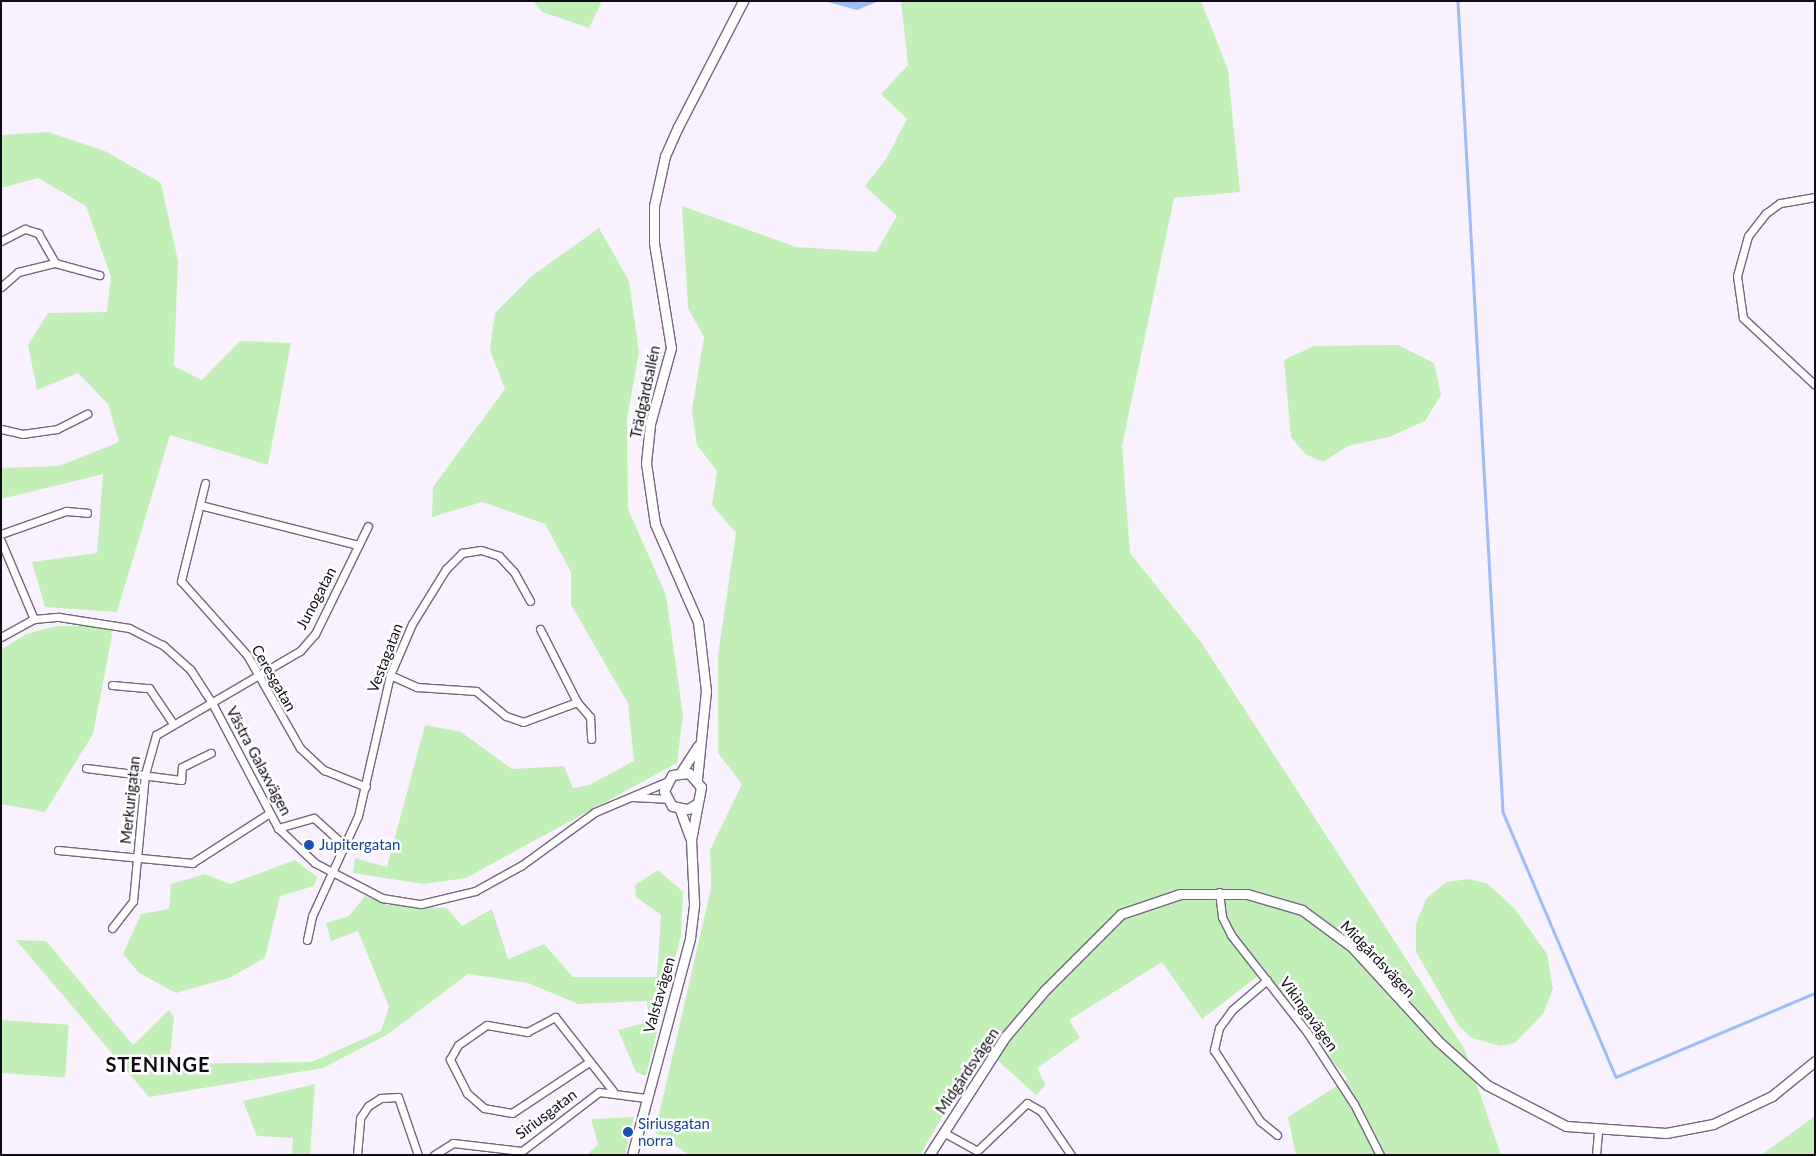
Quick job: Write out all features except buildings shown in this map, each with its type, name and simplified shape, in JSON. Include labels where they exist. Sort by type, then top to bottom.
[{"type":"street","name":"Trädgårdsallén","points":[[697,778],[706,691],[698,622],[649,500],[650,424],[670,348],[654,243],[654,206],[675,134],[742,1]]},
{"type":"street","points":[[1815,197],[1780,203],[1766,213],[1748,236],[1737,276],[1743,318],[1815,385]]},
{"type":"street","points":[[1,241],[25,229],[38,233],[55,264]]},
{"type":"street","points":[[1,287],[18,272],[55,264],[99,275]]},
{"type":"street","points":[[1,430],[22,434],[57,428],[87,414]]},
{"type":"street","name":"Ceresgatan","points":[[205,483],[181,581],[194,600],[233,638],[259,676],[300,748],[324,770],[366,787]]},
{"type":"street","points":[[200,504],[358,545]]},
{"type":"street","points":[[1,534],[66,511],[87,513]]},
{"type":"street","name":"Junogatan","points":[[211,701],[282,665],[315,634],[368,526]]},
{"type":"street","points":[[1,541],[34,619]]},
{"type":"street","name":"Vestagatan","points":[[333,875],[346,847],[366,787],[390,675],[412,624],[446,568],[462,553],[481,550],[499,556],[514,572],[530,601]]},
{"type":"street","name":"Västra Galaxvägen","points":[[1,637],[34,619],[92,620],[129,628],[163,645],[190,669],[211,701],[268,814],[278,828],[333,875],[382,898],[421,904],[455,897],[500,878],[595,812],[666,782]]},
{"type":"street","points":[[540,630],[576,702],[590,717],[591,739]]},
{"type":"street","points":[[390,675],[417,687],[476,690],[506,716],[523,722],[576,702]]},
{"type":"street","points":[[112,685],[149,688],[172,722]]},
{"type":"street","name":"Merkurigatan","points":[[112,928],[133,901],[145,774],[156,735],[172,722],[211,701]]},
{"type":"street","name":"Trädgårdsallén","points":[[680,772],[701,739]]},
{"type":"street","points":[[86,768],[181,780],[182,767],[211,752]]},
{"type":"street","points":[[696,804],[680,810],[666,799],[666,782],[680,772],[697,778]]},
{"type":"street","name":"Valstavägen","points":[[632,1155],[690,938],[694,903],[691,840],[696,804],[701,787],[697,778]]},
{"type":"street","name":"Västra Galaxvägen","points":[[630,797],[666,799]]},
{"type":"street","name":"Valstavägen","points":[[680,810],[691,840]]},
{"type":"street","points":[[58,850],[192,863],[268,814]]},
{"type":"street","points":[[278,828],[314,818],[346,847]]},
{"type":"street","points":[[307,940],[312,916],[333,875]]},
{"type":"street","name":"Vikingavägen","points":[[1220,892],[1222,917],[1231,935],[1267,980],[1354,1104],[1380,1155]]},
{"type":"street","name":"Midgårdsvägen","points":[[929,1155],[1005,1038],[1121,914],[1180,894],[1220,892],[1270,899],[1324,924],[1487,1086],[1550,1120],[1598,1130],[1666,1134],[1713,1124],[1772,1096],[1815,1061]]},
{"type":"street","points":[[1267,980],[1228,1016],[1219,1028],[1214,1050],[1260,1121],[1277,1135]]},
{"type":"street","points":[[589,1062],[512,1113],[484,1108],[463,1087],[450,1059],[458,1045],[486,1025],[527,1032],[555,1017],[613,1091]]},
{"type":"street","name":"Siriusgatan","points":[[434,1155],[453,1143],[522,1152],[590,1098],[613,1091],[646,1098]]},
{"type":"street","points":[[358,1155],[360,1118],[368,1106],[381,1098],[398,1097],[418,1155]]},
{"type":"street","points":[[943,1132],[978,1153],[1027,1103],[1041,1111],[1071,1155]]},
{"type":"street","points":[[1596,1155],[1598,1130]]},
{"type":"green space","points":[[533,1],[602,1],[589,28],[542,12]]},
{"type":"green space","points":[[901,1],[1201,1],[1228,70],[1240,192],[1174,198],[1122,446],[1130,553],[1201,642],[1465,1050],[1501,1155],[1296,1155],[1288,1117],[1348,1079],[1258,976],[1202,1019],[1162,962],[1069,1020],[1080,1038],[1037,1068],[1046,1085],[1036,1095],[983,1047],[920,1155],[689,1155],[655,1132],[711,888],[710,850],[742,784],[718,753],[718,655],[736,533],[712,505],[717,471],[697,445],[692,410],[704,337],[688,308],[682,206],[796,247],[876,252],[897,216],[865,186],[886,159],[907,119],[881,94],[908,65]]},
{"type":"green space","points":[[48,132],[105,151],[161,183],[178,261],[174,366],[202,380],[240,341],[291,343],[268,465],[170,435],[117,612],[45,607],[32,562],[97,553],[103,474],[1,499],[1,468],[59,466],[119,442],[108,404],[78,373],[37,390],[28,345],[48,313],[107,312],[111,277],[86,206],[38,178],[1,188],[1,135]]},
{"type":"green space","points":[[599,228],[629,281],[639,352],[627,419],[628,509],[666,595],[683,715],[677,763],[466,878],[423,884],[353,873],[355,858],[387,867],[425,725],[461,732],[512,769],[564,766],[573,788],[589,785],[634,761],[628,703],[571,605],[571,572],[545,524],[482,502],[432,517],[433,487],[505,389],[490,350],[495,313],[533,275]]},
{"type":"green space","points":[[1398,345],[1434,363],[1441,395],[1425,421],[1389,437],[1348,446],[1323,462],[1305,454],[1291,437],[1284,360],[1314,346]]},
{"type":"green space","points":[[57,626],[110,626],[112,636],[93,734],[45,812],[1,804],[1,650],[26,634]]},
{"type":"green space","points":[[295,860],[317,877],[314,886],[280,896],[265,958],[229,978],[176,993],[139,973],[123,954],[141,914],[169,909],[171,884],[205,874],[230,884]]},
{"type":"green space","points":[[658,870],[683,892],[681,935],[646,1076],[636,1072],[618,1030],[649,1022],[647,1001],[578,1004],[528,983],[468,974],[388,1034],[323,1068],[149,1097],[16,940],[46,941],[133,1045],[169,1010],[174,1017],[169,1064],[312,1062],[381,1031],[389,1007],[358,931],[331,941],[326,923],[349,916],[365,896],[388,905],[447,908],[462,926],[492,909],[508,959],[544,944],[573,977],[657,977],[661,915],[636,897],[635,885]]},
{"type":"green space","points":[[1469,879],[1488,884],[1515,909],[1547,954],[1553,989],[1543,1014],[1515,1043],[1500,1046],[1472,1038],[1458,1025],[1416,952],[1416,924],[1426,899],[1446,882]]},
{"type":"green space","points":[[1,1020],[69,1025],[65,1078],[1,1073]]},
{"type":"green space","points":[[315,1084],[310,1155],[292,1155],[293,1138],[257,1136],[243,1101]]},
{"type":"green space","points":[[1815,1116],[1815,1155],[1761,1155]]},
{"type":"green space","points":[[634,1117],[625,1155],[587,1155],[598,1144],[591,1119]]},
{"type":"water","points":[[824,1],[879,1],[857,10]]},
{"type":"waterway","points":[[1458,1],[1503,812],[1616,1077],[1815,993]]},
{"type":"place","name":"Jupitergatan","points":[[309,845]]},
{"type":"place","name":"Siriusgatan norra","points":[[628,1132]]},
{"type":"district","name":"STENINGE","points":[[158,1064]]}]
